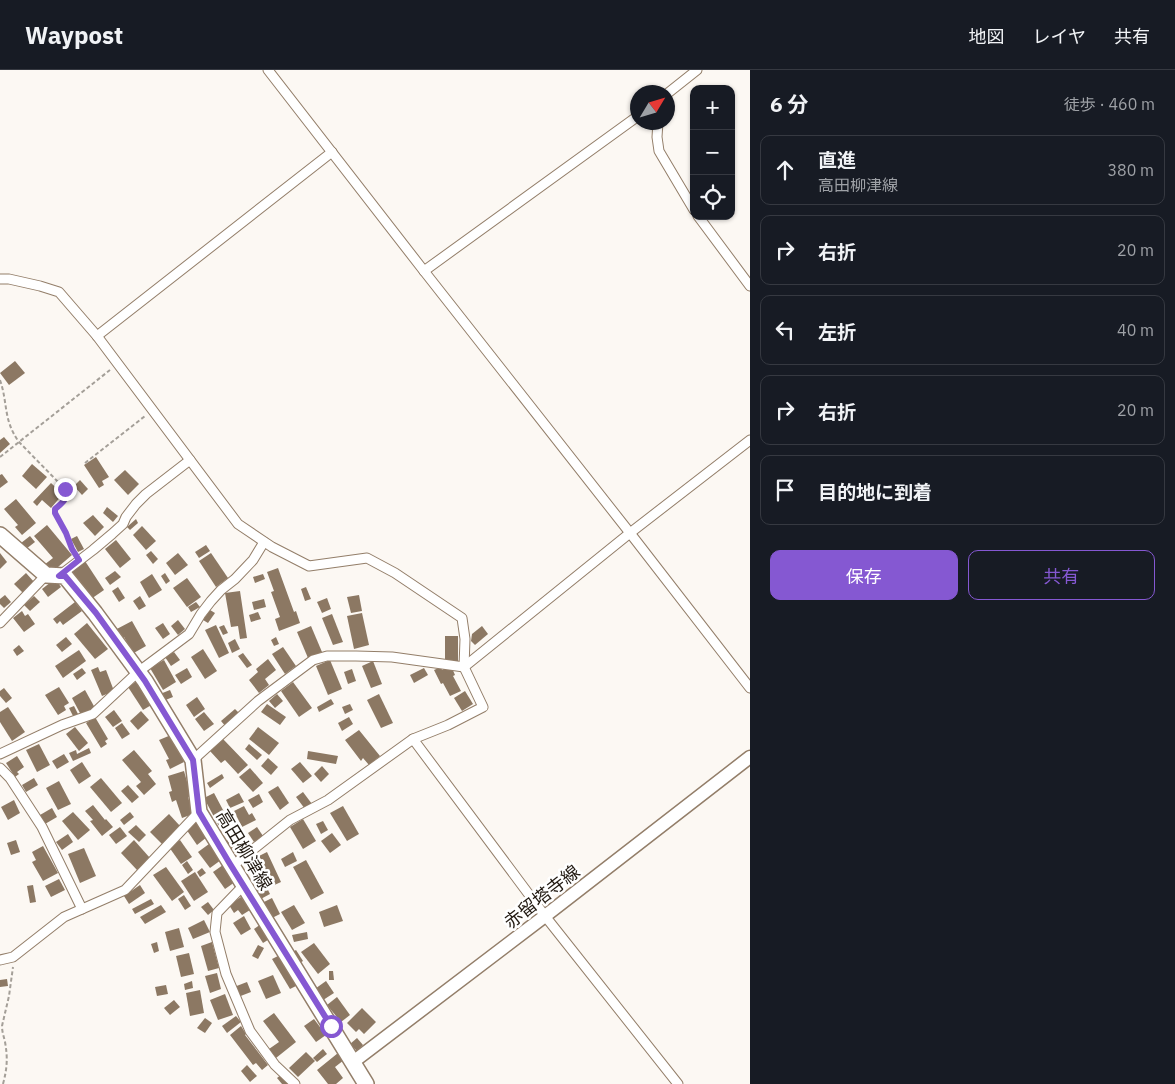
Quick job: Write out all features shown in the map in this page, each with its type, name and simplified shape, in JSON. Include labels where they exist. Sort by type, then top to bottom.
[{"type":"main road","name":"高田柳津線","points":[[0,535],[53,575],[65,576],[84,598],[138,672],[193,760],[199,812],[231,867],[366,1084]]},
{"type":"main road","name":"赤留塔寺線","points":[[353,1062],[546,916],[750,756]]},
{"type":"street","points":[[268,70],[750,688]]},
{"type":"street","points":[[675,87],[697,70]]},
{"type":"street","points":[[424,271],[630,122]]},
{"type":"street","points":[[657,130],[659,151],[690,203]]},
{"type":"street","points":[[97,336],[332,152]]},
{"type":"street","points":[[701,220],[750,286]]},
{"type":"street","points":[[0,279],[9,279],[59,292],[97,336],[238,524],[272,547],[309,566],[367,558],[395,573],[462,618],[465,639],[464,666],[484,707],[448,725],[413,739],[328,800],[290,820],[231,867]]},
{"type":"street","points":[[193,760],[258,701],[313,660],[327,656],[356,656],[464,666],[750,440]]},
{"type":"street","points":[[0,623],[53,575],[93,550],[123,524],[132,509],[146,494],[190,460]]},
{"type":"street","points":[[0,754],[62,725],[93,714],[138,672],[189,634],[211,601],[253,560],[264,542]]},
{"type":"street","points":[[413,739],[546,916],[678,1084]]},
{"type":"street","points":[[0,768],[10,778],[42,827],[82,909]]},
{"type":"street","points":[[0,960],[13,957],[64,917],[125,890],[199,812]]},
{"type":"street","points":[[243,886],[217,913],[215,932],[226,974],[250,1031],[275,1065],[295,1084]]},
{"type":"path","points":[[0,456],[118,364]]},
{"type":"path","points":[[0,380],[10,427],[19,442],[65,489],[67,495],[65,500],[55,509],[55,513],[79,560]]},
{"type":"path","points":[[85,463],[152,410]]},
{"type":"path","points":[[3,1084],[7,1068],[2,1026],[13,971],[13,957]]},
{"type":"building","points":[[15,361],[25,373],[9,385],[0,373]]},
{"type":"building","points":[[4,437],[10,444],[0,453],[0,440]]},
{"type":"building","points":[[96,457],[109,477],[102,481],[104,485],[99,488],[84,465]]},
{"type":"building","points":[[32,464],[47,477],[36,489],[22,476]]},
{"type":"building","points":[[125,470],[139,484],[128,495],[114,480]]},
{"type":"building","points":[[2,474],[8,482],[0,488],[0,475]]},
{"type":"building","points":[[80,480],[88,489],[82,495],[74,486]]},
{"type":"building","points":[[51,483],[63,494],[51,508],[42,500],[37,506],[33,502]]},
{"type":"building","points":[[16,499],[36,523],[22,535],[15,527],[18,525],[4,509]]},
{"type":"building","points":[[107,507],[118,516],[113,522],[103,513]]},
{"type":"building","points":[[93,515],[104,527],[95,536],[83,523]]},
{"type":"building","points":[[136,519],[138,523],[130,530],[127,527]]},
{"type":"building","points":[[47,525],[72,555],[51,573],[44,565],[53,558],[34,536]]},
{"type":"building","points":[[142,526],[156,541],[146,550],[133,535]]},
{"type":"building","points":[[30,536],[35,542],[26,549],[21,543]]},
{"type":"building","points":[[77,536],[84,549],[78,552],[71,539]]},
{"type":"building","points":[[116,540],[131,559],[120,568],[105,549]]},
{"type":"building","points":[[206,545],[210,551],[199,558],[195,552]]},
{"type":"building","points":[[151,551],[158,559],[153,564],[146,555]]},
{"type":"building","points":[[0,553],[7,562],[0,569]]},
{"type":"building","points":[[178,553],[188,565],[175,575],[166,563]]},
{"type":"building","points":[[211,553],[228,578],[216,587],[199,561]]},
{"type":"building","points":[[85,561],[104,590],[91,599],[69,572]]},
{"type":"building","points":[[278,568],[300,623],[279,631],[275,619],[280,617],[271,592],[274,591],[267,572]]},
{"type":"building","points":[[115,571],[121,577],[110,585],[105,578]]},
{"type":"building","points":[[26,573],[35,583],[24,594],[14,584]]},
{"type":"building","points":[[165,573],[170,581],[166,584],[161,576]]},
{"type":"building","points":[[152,574],[162,590],[149,598],[140,582]]},
{"type":"building","points":[[263,574],[265,579],[255,583],[253,577]]},
{"type":"building","points":[[187,578],[201,597],[187,607],[173,588]]},
{"type":"building","points":[[55,579],[61,587],[48,597],[42,589]]},
{"type":"building","points":[[118,587],[125,598],[119,602],[112,591]]},
{"type":"building","points":[[306,587],[311,599],[305,601],[301,589]]},
{"type":"building","points":[[240,591],[247,638],[240,639],[238,626],[231,627],[225,593]]},
{"type":"building","points":[[5,595],[11,602],[4,608],[0,604],[0,599]]},
{"type":"building","points":[[359,595],[362,611],[351,613],[347,597]]},
{"type":"building","points":[[34,596],[40,602],[30,611],[24,605]]},
{"type":"building","points":[[140,596],[146,606],[139,610],[133,601]]},
{"type":"building","points":[[327,598],[331,609],[322,613],[317,602]]},
{"type":"building","points":[[264,599],[266,607],[254,610],[252,602]]},
{"type":"building","points":[[75,602],[82,611],[63,625],[60,621],[57,624],[53,619]]},
{"type":"building","points":[[196,602],[200,607],[191,612],[188,607]]},
{"type":"building","points":[[210,610],[215,613],[208,623],[203,620]]},
{"type":"building","points":[[22,611],[25,616],[28,614],[35,624],[24,632],[13,618]]},
{"type":"building","points":[[258,612],[261,619],[251,622],[249,615]]},
{"type":"building","points":[[362,613],[369,645],[354,649],[347,616]]},
{"type":"building","points":[[332,614],[343,642],[333,645],[322,618]]},
{"type":"building","points":[[178,620],[185,629],[178,635],[171,626]]},
{"type":"building","points":[[132,621],[146,646],[132,654],[124,637],[118,641],[113,631]]},
{"type":"building","points":[[87,623],[108,649],[95,659],[74,634]]},
{"type":"building","points":[[163,623],[170,634],[163,639],[155,628]]},
{"type":"building","points":[[216,625],[229,653],[219,658],[205,630]]},
{"type":"building","points":[[224,625],[228,633],[223,635],[219,627]]},
{"type":"building","points":[[311,626],[322,652],[308,658],[297,632]]},
{"type":"building","points":[[482,626],[488,634],[475,645],[471,641],[472,634]]},
{"type":"building","points":[[445,636],[458,636],[458,662],[445,662]]},
{"type":"building","points":[[66,637],[72,644],[62,652],[56,645]]},
{"type":"building","points":[[276,637],[279,644],[274,646],[271,640]]},
{"type":"building","points":[[235,639],[240,649],[232,653],[228,643]]},
{"type":"building","points":[[19,645],[24,651],[17,656],[13,650]]},
{"type":"building","points":[[283,647],[296,666],[285,674],[272,654]]},
{"type":"building","points":[[203,649],[217,671],[205,679],[191,657]]},
{"type":"building","points":[[79,650],[86,661],[63,678],[55,666]]},
{"type":"building","points":[[174,652],[180,660],[171,666],[165,657]]},
{"type":"building","points":[[243,653],[252,665],[247,668],[238,656]]},
{"type":"building","points":[[268,659],[276,670],[265,679],[269,685],[259,693],[249,680],[258,672],[256,669]]},
{"type":"building","points":[[164,660],[176,682],[163,690],[150,668]]},
{"type":"building","points":[[330,660],[342,689],[328,695],[316,666]]},
{"type":"building","points":[[373,661],[382,684],[371,688],[362,666]]},
{"type":"building","points":[[98,667],[100,672],[106,670],[114,691],[102,696],[91,670]]},
{"type":"building","points":[[441,667],[442,670],[448,667],[452,668],[455,675],[453,676],[461,691],[450,696],[434,670]]},
{"type":"building","points":[[82,668],[86,673],[77,680],[73,674]]},
{"type":"building","points":[[187,668],[192,677],[181,684],[175,675]]},
{"type":"building","points":[[424,668],[428,675],[414,683],[410,675]]},
{"type":"building","points":[[352,669],[356,681],[348,684],[344,672]]},
{"type":"building","points":[[140,679],[153,704],[143,710],[128,687]]},
{"type":"building","points":[[293,682],[312,708],[299,717],[281,691]]},
{"type":"building","points":[[59,687],[69,703],[64,706],[66,710],[58,715],[45,695]]},
{"type":"building","points":[[4,688],[12,698],[6,703],[0,696],[0,691]]},
{"type":"building","points":[[85,690],[95,708],[81,715],[72,698]]},
{"type":"building","points":[[170,690],[173,697],[163,701],[160,694]]},
{"type":"building","points":[[465,691],[473,704],[462,711],[454,698]]},
{"type":"building","points":[[277,694],[283,701],[275,708],[269,701]]},
{"type":"building","points":[[379,694],[393,723],[381,728],[367,700]]},
{"type":"building","points":[[197,697],[205,709],[194,717],[186,705]]},
{"type":"building","points":[[331,699],[334,704],[319,712],[317,707]]},
{"type":"building","points":[[267,704],[286,717],[280,725],[261,712]]},
{"type":"building","points":[[350,704],[353,710],[345,714],[342,707]]},
{"type":"building","points":[[74,706],[78,714],[73,716],[69,708]]},
{"type":"building","points":[[8,707],[25,732],[12,741],[0,722],[0,712]]},
{"type":"building","points":[[235,709],[241,715],[227,728],[221,721]]},
{"type":"building","points":[[114,710],[122,721],[113,727],[105,717]]},
{"type":"building","points":[[141,711],[149,720],[138,730],[130,721]]},
{"type":"building","points":[[204,712],[214,724],[204,731],[195,719]]},
{"type":"building","points":[[95,717],[108,739],[105,741],[107,744],[101,748],[86,723]]},
{"type":"building","points":[[349,717],[353,724],[342,731],[338,723]]},
{"type":"building","points":[[122,723],[130,734],[122,739],[115,728]]},
{"type":"building","points":[[75,727],[88,743],[79,751],[66,734]]},
{"type":"building","points":[[258,727],[279,743],[269,755],[249,739]]},
{"type":"building","points":[[359,730],[380,756],[369,765],[363,758],[361,761],[345,740]]},
{"type":"building","points":[[171,735],[184,762],[170,769],[166,760],[169,759],[159,740]]},
{"type":"building","points":[[223,739],[248,765],[238,774],[225,760],[221,763],[210,751]]},
{"type":"building","points":[[39,744],[50,765],[37,772],[26,750]]},
{"type":"building","points":[[249,744],[262,755],[257,760],[245,749]]},
{"type":"building","points":[[89,748],[91,753],[73,761],[69,753],[76,750],[77,754]]},
{"type":"building","points":[[134,750],[152,771],[148,774],[156,784],[144,795],[136,786],[141,782],[122,760]]},
{"type":"building","points":[[308,751],[338,756],[336,764],[307,759]]},
{"type":"building","points":[[64,754],[69,762],[57,769],[52,761]]},
{"type":"building","points":[[17,756],[24,767],[17,772],[19,774],[15,777],[6,763]]},
{"type":"building","points":[[268,758],[278,767],[271,775],[261,766]]},
{"type":"building","points":[[82,762],[91,776],[79,784],[70,770]]},
{"type":"building","points":[[300,762],[312,776],[303,783],[291,769]]},
{"type":"building","points":[[322,766],[329,774],[321,782],[314,774]]},
{"type":"building","points":[[250,768],[263,783],[253,792],[239,777]]},
{"type":"building","points":[[184,771],[191,796],[188,797],[193,814],[182,818],[176,800],[172,802],[169,792],[172,791],[168,776]]},
{"type":"building","points":[[222,774],[224,778],[210,788],[207,783]]},
{"type":"building","points":[[34,778],[38,785],[26,792],[22,785]]},
{"type":"building","points":[[101,778],[122,803],[111,812],[90,787]]},
{"type":"building","points":[[59,781],[71,804],[58,810],[46,788]]},
{"type":"building","points":[[128,785],[139,797],[132,803],[121,791]]},
{"type":"building","points":[[278,786],[289,803],[280,810],[268,792]]},
{"type":"building","points":[[303,792],[312,804],[305,809],[296,797]]},
{"type":"building","points":[[214,793],[231,825],[221,830],[204,798]]},
{"type":"building","points":[[239,793],[244,802],[230,808],[226,800]]},
{"type":"building","points":[[259,794],[263,802],[253,808],[248,800]]},
{"type":"building","points":[[14,800],[20,813],[8,820],[1,807]]},
{"type":"building","points":[[93,805],[113,827],[102,836],[90,821],[93,820],[85,811]]},
{"type":"building","points":[[244,806],[249,815],[252,813],[256,820],[242,827],[234,811]]},
{"type":"building","points":[[343,806],[359,834],[347,841],[330,813]]},
{"type":"building","points":[[52,808],[57,817],[45,824],[40,815]]},
{"type":"building","points":[[73,812],[90,830],[78,840],[62,821]]},
{"type":"building","points":[[130,812],[134,817],[124,825],[120,820]]},
{"type":"building","points":[[169,814],[180,826],[162,844],[150,832]]},
{"type":"building","points":[[303,819],[316,841],[303,849],[290,827]]},
{"type":"building","points":[[323,821],[328,830],[321,834],[316,824]]},
{"type":"building","points":[[197,822],[207,837],[197,845],[186,829]]},
{"type":"building","points":[[136,825],[146,835],[139,842],[128,832]]},
{"type":"building","points":[[120,827],[127,836],[116,844],[109,835]]},
{"type":"building","points":[[257,827],[263,836],[254,842],[248,833]]},
{"type":"building","points":[[332,833],[341,845],[330,853],[321,841]]},
{"type":"building","points":[[68,834],[73,842],[62,850],[56,842]]},
{"type":"building","points":[[238,837],[244,846],[230,860],[220,845],[227,840],[229,843]]},
{"type":"building","points":[[16,840],[20,852],[11,855],[7,843]]},
{"type":"building","points":[[134,840],[150,858],[137,870],[121,853]]},
{"type":"building","points":[[180,840],[192,857],[181,864],[169,847]]},
{"type":"building","points":[[209,844],[221,860],[210,868],[198,852]]},
{"type":"building","points":[[43,846],[58,873],[43,881],[32,862],[36,860],[32,852]]},
{"type":"building","points":[[84,848],[96,876],[80,883],[68,854]]},
{"type":"building","points":[[267,852],[281,882],[270,887],[255,858]]},
{"type":"building","points":[[293,852],[297,861],[285,867],[281,859]]},
{"type":"building","points":[[306,860],[324,893],[311,900],[293,867]]},
{"type":"building","points":[[187,861],[193,870],[188,874],[182,865]]},
{"type":"building","points":[[223,865],[235,882],[225,889],[213,872]]},
{"type":"building","points":[[166,867],[184,892],[172,901],[153,875]]},
{"type":"building","points":[[202,868],[206,873],[200,877],[197,872]]},
{"type":"building","points":[[195,872],[208,892],[194,901],[181,881]]},
{"type":"building","points":[[59,879],[65,890],[51,897],[45,886]]},
{"type":"building","points":[[33,885],[36,902],[30,903],[27,886]]},
{"type":"building","points":[[140,885],[145,893],[129,904],[124,896]]},
{"type":"building","points":[[266,886],[270,894],[257,901],[253,893]]},
{"type":"building","points":[[184,895],[191,906],[185,910],[178,899]]},
{"type":"building","points":[[241,897],[250,910],[242,915],[238,910],[234,913],[229,905]]},
{"type":"building","points":[[272,898],[280,914],[268,920],[260,904]]},
{"type":"building","points":[[151,899],[154,904],[135,914],[132,909]]},
{"type":"building","points":[[208,902],[214,910],[208,915],[201,907]]},
{"type":"building","points":[[161,905],[166,912],[145,924],[140,917]]},
{"type":"building","points":[[294,905],[305,923],[292,930],[281,912]]},
{"type":"building","points":[[337,905],[343,921],[324,927],[319,912]]},
{"type":"building","points":[[244,916],[251,929],[241,935],[233,923]]},
{"type":"building","points":[[204,920],[210,932],[193,939],[188,928]]},
{"type":"building","points":[[261,924],[271,938],[263,943],[254,929]]},
{"type":"building","points":[[179,928],[184,947],[170,951],[165,932]]},
{"type":"building","points":[[307,932],[308,939],[294,942],[292,935]]},
{"type":"building","points":[[157,942],[159,951],[154,953],[151,944]]},
{"type":"building","points":[[212,942],[219,968],[208,971],[201,946]]},
{"type":"building","points":[[314,943],[330,964],[318,974],[301,952]]},
{"type":"building","points":[[258,945],[264,948],[258,959],[252,956]]},
{"type":"building","points":[[296,950],[303,961],[298,964],[291,953]]},
{"type":"building","points":[[189,953],[194,974],[181,977],[176,956]]},
{"type":"building","points":[[280,955],[298,985],[290,989],[272,959]]},
{"type":"building","points":[[329,971],[333,971],[334,980],[329,980]]},
{"type":"building","points":[[217,973],[221,989],[210,993],[205,976]]},
{"type":"building","points":[[273,975],[281,993],[266,999],[258,981]]},
{"type":"building","points":[[7,979],[8,986],[0,987],[0,980]]},
{"type":"building","points":[[192,981],[193,988],[185,990],[184,984]]},
{"type":"building","points":[[326,981],[334,993],[320,1002],[312,991]]},
{"type":"building","points":[[247,982],[251,992],[238,997],[234,987]]},
{"type":"building","points":[[166,985],[168,994],[157,996],[155,987]]},
{"type":"building","points":[[200,990],[204,1013],[190,1016],[186,993]]},
{"type":"building","points":[[225,994],[233,1015],[218,1020],[210,1000]]},
{"type":"building","points":[[337,997],[350,1015],[341,1022],[327,1005]]},
{"type":"building","points":[[174,1000],[180,1007],[170,1015],[164,1008]]},
{"type":"building","points":[[362,1008],[376,1022],[364,1034],[359,1029],[356,1032],[347,1023]]},
{"type":"building","points":[[274,1013],[296,1042],[276,1058],[269,1049],[279,1042],[263,1021]]},
{"type":"building","points":[[236,1016],[241,1022],[227,1033],[222,1026]]},
{"type":"building","points":[[205,1018],[212,1023],[205,1033],[197,1028]]},
{"type":"building","points":[[314,1019],[326,1035],[316,1042],[304,1026]]},
{"type":"building","points":[[241,1026],[245,1035],[268,1065],[262,1070],[256,1063],[253,1065],[230,1035]]},
{"type":"building","points":[[357,1038],[363,1045],[357,1051],[350,1044]]},
{"type":"building","points":[[323,1049],[327,1054],[317,1062],[313,1058]]},
{"type":"building","points":[[306,1052],[315,1061],[298,1077],[289,1068]]},
{"type":"building","points":[[338,1053],[344,1060],[335,1067],[343,1078],[336,1084],[328,1084],[317,1070]]},
{"type":"building","points":[[247,1065],[257,1076],[250,1082],[241,1071]]},
{"type":"building","points":[[282,1074],[290,1084],[282,1084],[277,1078]]},
{"type":"route","points":[[65,489],[67,495],[65,500],[55,509],[55,513],[79,560],[59,576],[65,576],[96,613],[145,681],[193,760],[199,812],[331,1026]]}]
